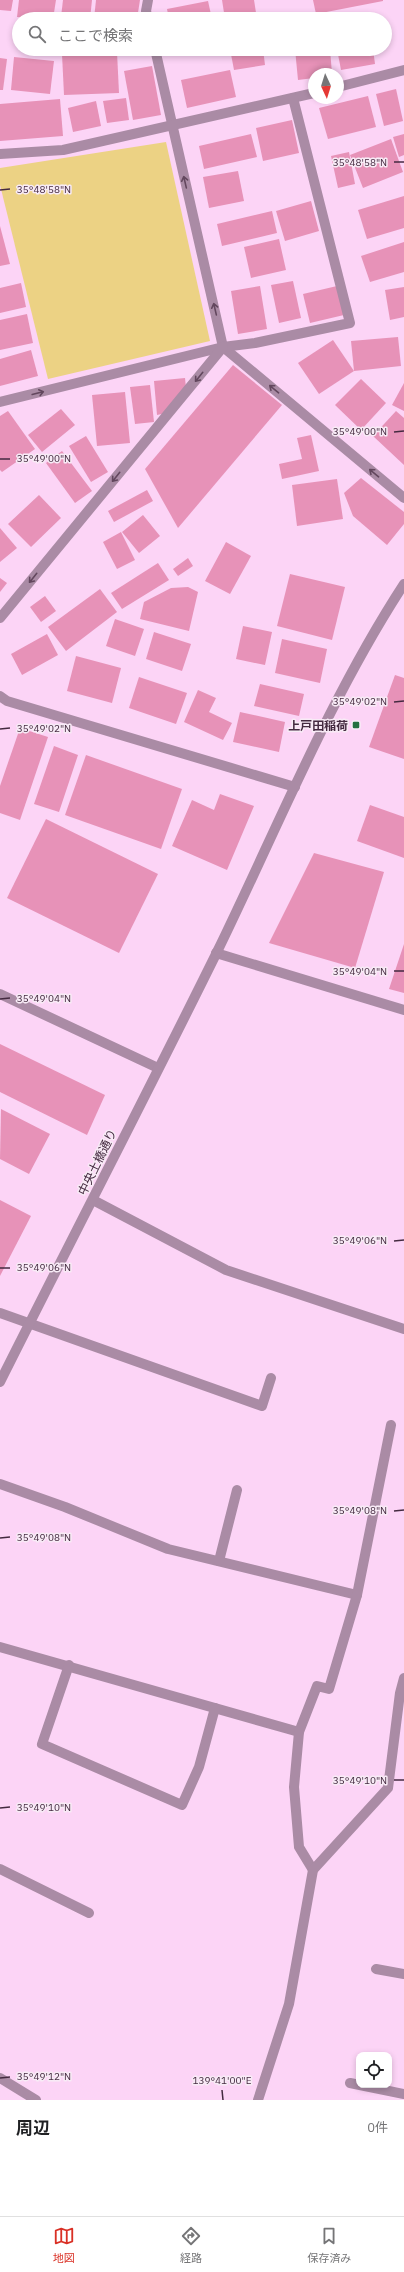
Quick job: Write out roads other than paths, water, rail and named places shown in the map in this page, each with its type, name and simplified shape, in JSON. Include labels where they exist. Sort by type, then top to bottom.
[{"type":"street","points":[[146,12],[148,0]]},
{"type":"street","points":[[157,56],[224,347],[404,498]]},
{"type":"street","points":[[344,85],[404,70]]},
{"type":"street","points":[[0,154],[63,150],[308,94]]},
{"type":"street","points":[[0,402],[224,347],[255,343],[350,324],[293,98]]},
{"type":"street","points":[[0,618],[224,347]]},
{"type":"street","name":"中央土橋通り","points":[[0,1382],[93,1200],[216,953],[295,787],[349,679],[404,584]]},
{"type":"street","points":[[0,696],[7,701],[295,787]]},
{"type":"street","points":[[216,953],[404,1010]]},
{"type":"street","points":[[0,994],[158,1068]]},
{"type":"street","points":[[93,1200],[226,1270],[404,1329]]},
{"type":"street","points":[[0,1313],[262,1406],[271,1378]]},
{"type":"street","points":[[313,1870],[299,1847],[294,1787],[299,1732],[317,1686],[329,1689],[357,1595],[391,1425]]},
{"type":"street","points":[[0,1484],[65,1507],[168,1549],[357,1595]]},
{"type":"street","points":[[219,1561],[237,1490]]},
{"type":"street","points":[[0,1647],[69,1665],[299,1732]]},
{"type":"street","points":[[69,1665],[42,1744],[182,1805],[199,1767],[215,1708]]},
{"type":"street","points":[[258,2100],[289,2004],[313,1870],[388,1788],[400,1693],[404,1678]]},
{"type":"street","points":[[0,1869],[89,1913]]},
{"type":"street","points":[[376,1969],[404,1974]]},
{"type":"street","points":[[0,2078],[24,2097],[36,2100]]},
{"type":"street","points":[[350,2083],[404,2094]]},
{"type":"place","name":"上戸田稲荷","points":[[356,725]]}]
